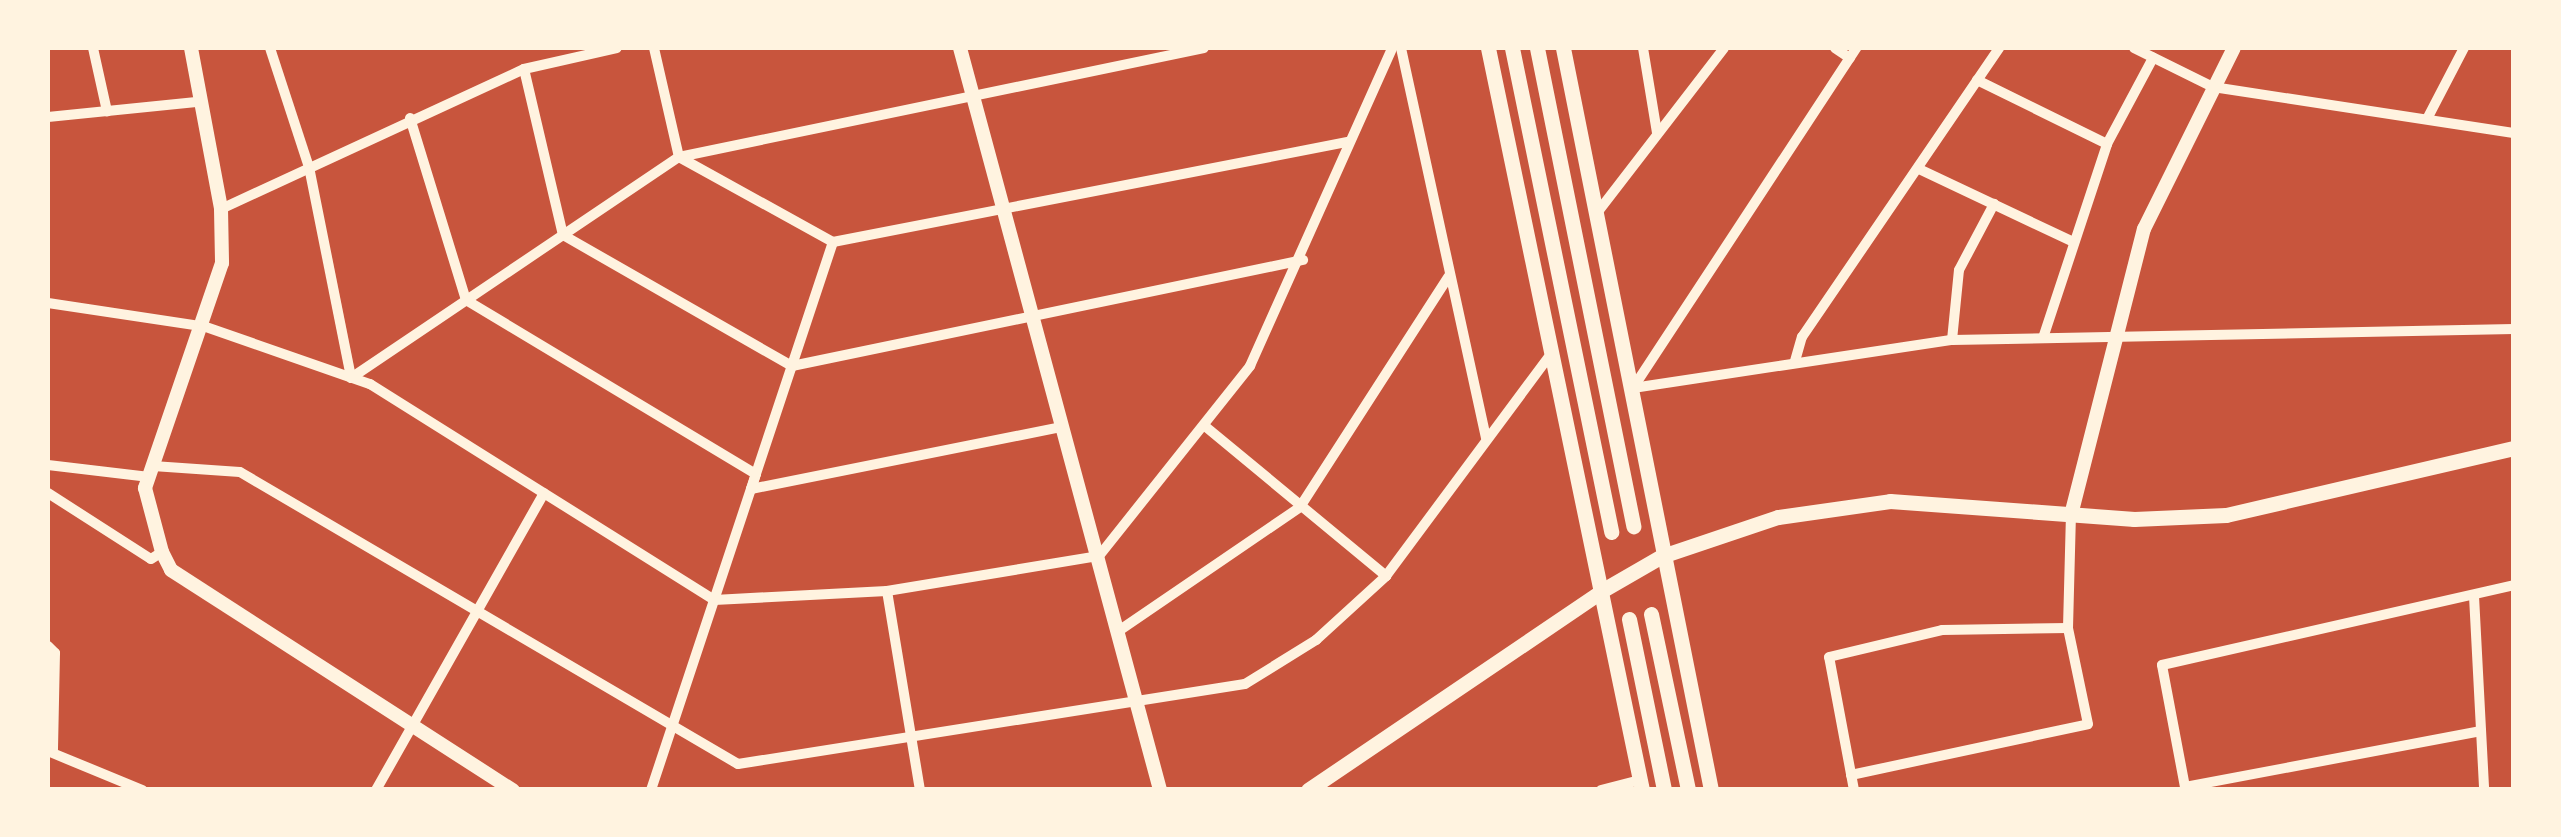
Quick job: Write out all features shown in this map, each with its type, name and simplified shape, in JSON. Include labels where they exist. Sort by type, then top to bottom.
[{"type":"main road","points":[[1488,48],[1548,358],[1602,590],[1641,784]]},
{"type":"main road","points":[[1512,48],[1611,532]]},
{"type":"main road","points":[[1537,48],[1633,526]]},
{"type":"main road","points":[[1563,48],[1712,790]]},
{"type":"main road","points":[[1308,790],[1602,590],[1662,556],[1833,505],[2072,515],[2226,515],[2514,448]]},
{"type":"main road","points":[[1651,614],[1688,790]]},
{"type":"main road","points":[[1628,618],[1664,790]]},
{"type":"street","points":[[93,48],[107,111]]},
{"type":"street","points":[[191,48],[196,102],[222,210],[222,263],[206,326],[151,471],[162,552],[172,570],[408,727],[513,790]]},
{"type":"street","points":[[270,48],[309,167],[351,378]]},
{"type":"street","points":[[222,210],[410,118],[524,69],[617,48]]},
{"type":"street","points":[[654,48],[679,157],[834,242],[1347,142]]},
{"type":"street","points":[[960,48],[1120,630],[1160,790]]},
{"type":"street","points":[[351,378],[679,157],[1204,48]]},
{"type":"street","points":[[48,303],[206,326],[351,378],[714,600],[887,590],[1099,556],[1250,366],[1303,260],[1347,142],[1392,48]]},
{"type":"street","points":[[1401,48],[1486,438]]},
{"type":"street","points":[[1643,48],[1657,133]]},
{"type":"street","points":[[1597,213],[1724,48]]},
{"type":"street","points":[[1633,388],[1853,53],[1835,48]]},
{"type":"street","points":[[1796,361],[1802,337],[1999,48]]},
{"type":"street","points":[[2134,48],[2213,87],[2514,132]]},
{"type":"street","points":[[1852,775],[2088,724],[2068,628],[2072,515],[2110,336],[2144,228],[2234,48]]},
{"type":"street","points":[[2426,119],[2464,48]]},
{"type":"street","points":[[2044,334],[2071,241],[2107,144],[2153,58]]},
{"type":"street","points":[[524,69],[564,235],[792,366],[1303,260]]},
{"type":"street","points":[[1976,80],[2107,144]]},
{"type":"street","points":[[48,117],[196,102]]},
{"type":"street","points":[[410,118],[466,300],[756,474]]},
{"type":"street","points":[[1919,169],[2071,241]]},
{"type":"street","points":[[1952,340],[1959,270],[1994,204]]},
{"type":"street","points":[[651,790],[834,242]]},
{"type":"street","points":[[1120,630],[1300,507],[1448,277]]},
{"type":"street","points":[[1633,388],[1952,340],[2044,334],[2514,329]]},
{"type":"street","points":[[48,465],[240,472],[670,732],[738,764],[1139,707],[1245,684],[1316,640],[1386,576],[1548,358]]},
{"type":"street","points":[[1206,426],[1386,576]]},
{"type":"street","points":[[751,489],[1062,427]]},
{"type":"street","points":[[48,493],[151,559],[162,552]]},
{"type":"street","points":[[376,790],[473,612],[544,493]]},
{"type":"street","points":[[2481,731],[2186,787],[2162,665],[2514,585]]},
{"type":"street","points":[[887,590],[920,790]]},
{"type":"street","points":[[2474,596],[2484,790]]},
{"type":"street","points":[[1854,790],[1830,657],[1942,630],[2068,628]]},
{"type":"street","points":[[48,646],[55,653],[50,752],[142,790]]},
{"type":"street","points":[[110,790],[114,777]]},
{"type":"street","points":[[1601,790],[1641,784]]}]
